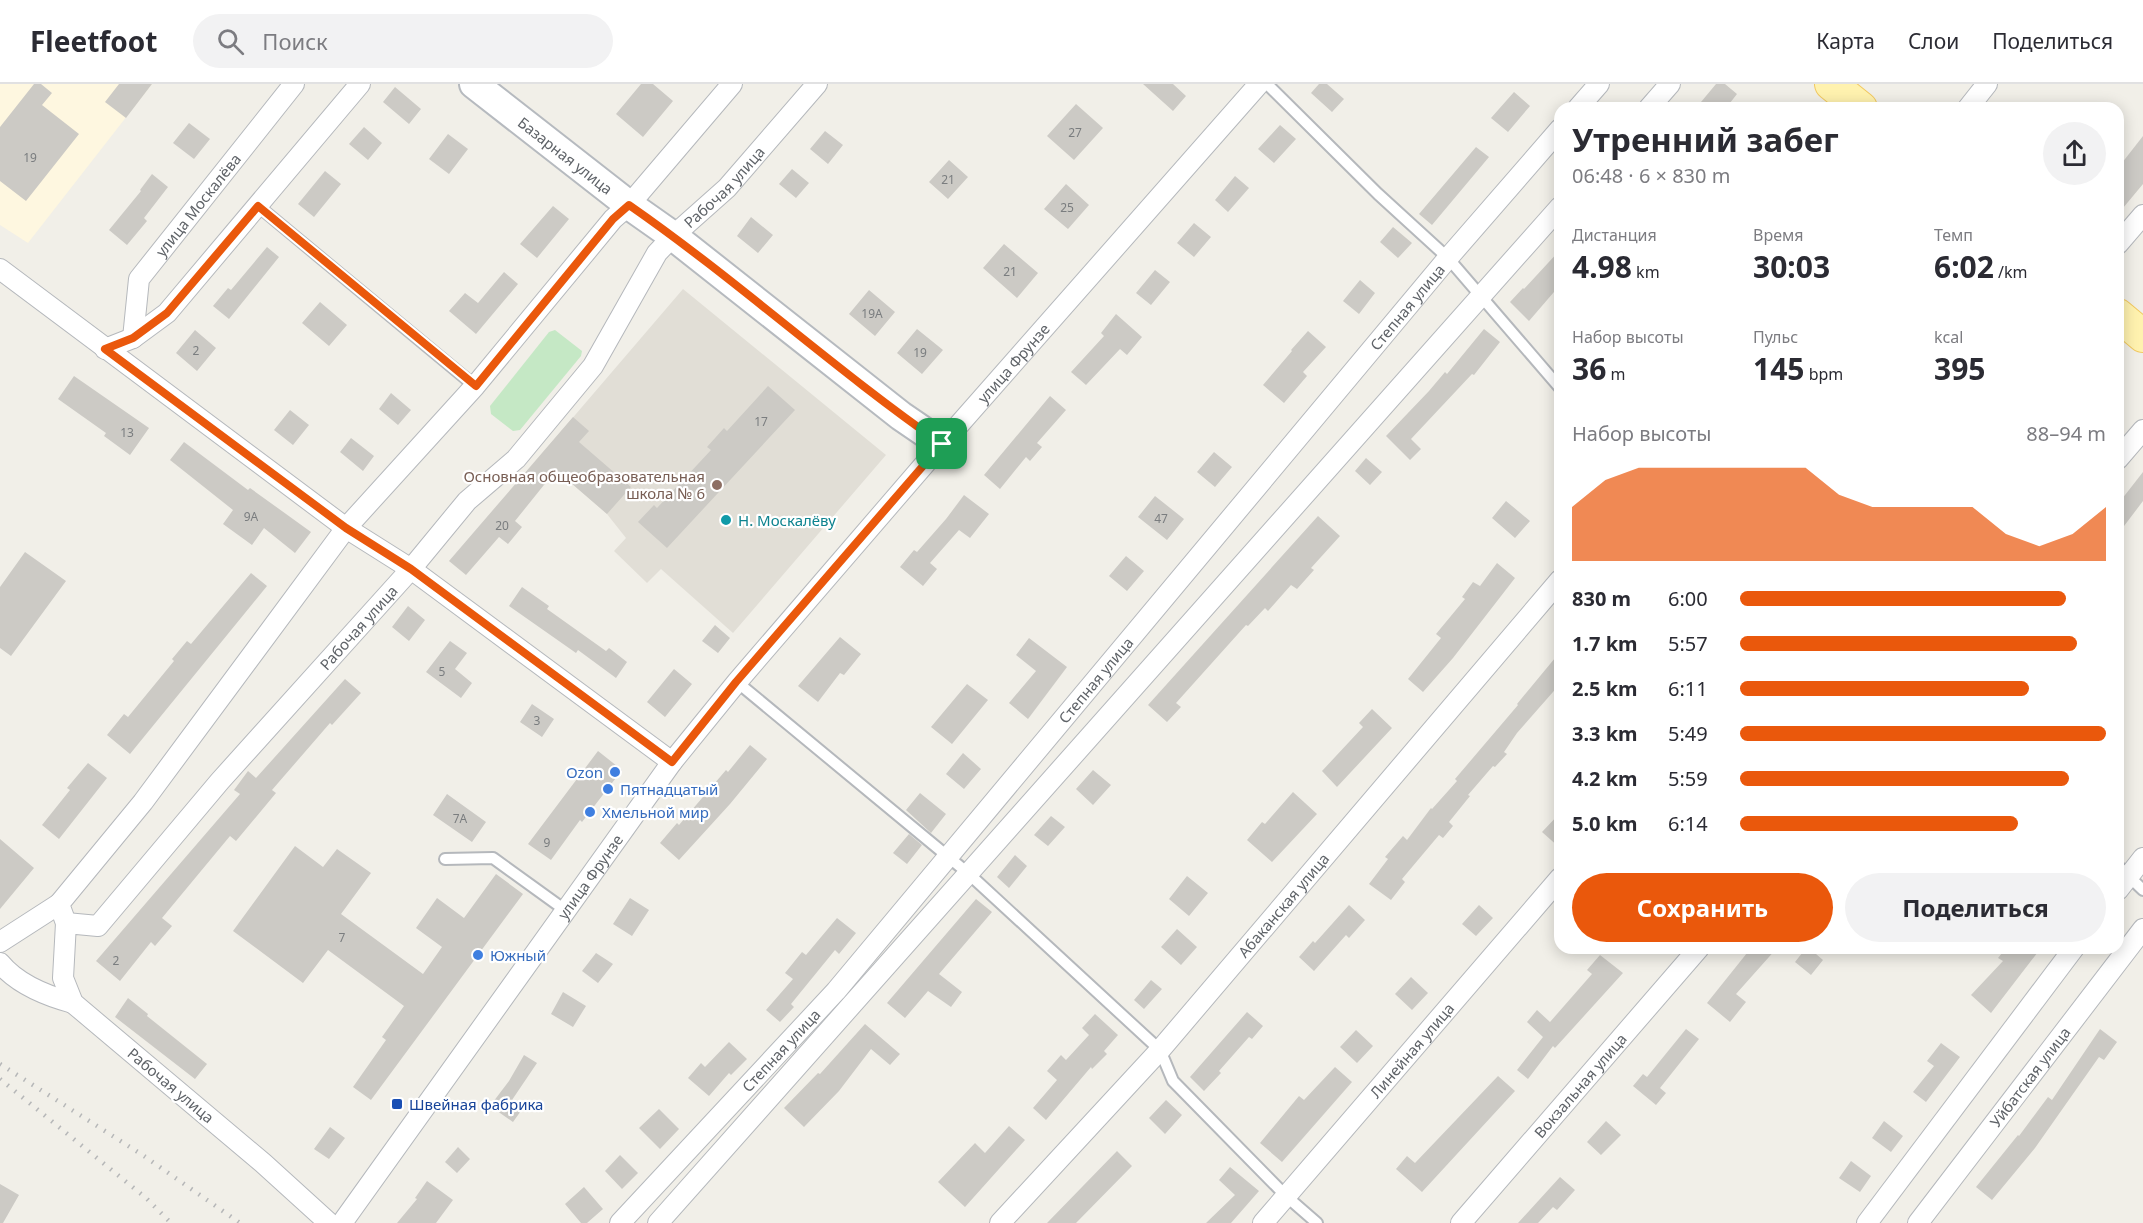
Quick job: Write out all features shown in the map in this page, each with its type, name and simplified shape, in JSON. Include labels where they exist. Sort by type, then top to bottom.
[{"type":"main road","points":[[1832,84],[1854,102]]},
{"type":"main road","points":[[2124,320],[2143,336]]},
{"type":"street","name":"улица Москалёва","points":[[133,338],[139,279],[294,84]]},
{"type":"street","points":[[105,349],[133,338],[167,313],[360,84]]},
{"type":"street","name":"Базарная улица","points":[[474,84],[629,205],[673,236],[901,416],[942,444]]},
{"type":"street","points":[[0,942],[59,904],[143,802],[346,528],[476,386],[613,219],[629,205],[732,84]]},
{"type":"street","name":"Рабочая улица","points":[[66,923],[98,926],[220,781],[411,569],[467,501],[516,459],[593,366],[657,253],[727,188],[817,84]]},
{"type":"street","name":"улица Фрунзе","points":[[342,1223],[672,762],[736,682],[1259,84]]},
{"type":"street","points":[[1583,102],[1599,84]]},
{"type":"street","points":[[1654,102],[1670,84]]},
{"type":"street","points":[[1973,102],[1987,84]]},
{"type":"street","name":"Степная улица","points":[[620,1223],[836,991],[1448,258],[1554,136]]},
{"type":"street","name":"Степная улица","points":[[658,1223],[1554,214]]},
{"type":"street","points":[[2124,237],[2143,215]]},
{"type":"street","points":[[0,269],[346,528],[411,569],[672,762]]},
{"type":"street","points":[[2124,452],[2143,430]]},
{"type":"street","name":"Абаканская улица","points":[[1000,1223],[1160,1050],[1554,587]]},
{"type":"street","points":[[2124,875],[2143,858]]},
{"type":"street","name":"Линейная улица","points":[[1263,1223],[1554,885]]},
{"type":"street","points":[[59,904],[66,923],[63,978],[73,1004]]},
{"type":"street","name":"Уйбатская улица","points":[[2124,954],[2143,929]]},
{"type":"street","name":"Вокзальная улица","points":[[1461,1223],[1694,954]]},
{"type":"street","points":[[1867,1223],[2069,954]]},
{"type":"street","name":"Уйбатская улица","points":[[1918,1223],[2124,954]]},
{"type":"street","points":[[0,963],[29,987],[73,1004]]},
{"type":"street","name":"Рабочая улица","points":[[73,1004],[263,1163],[329,1223]]},
{"type":"lane","points":[[1267,84],[1378,194],[1448,258],[1554,381]]},
{"type":"lane","points":[[258,206],[476,386]]},
{"type":"lane","points":[[736,682],[969,874],[1160,1050],[1173,1081],[1286,1196],[1317,1223]]},
{"type":"lane","points":[[445,859],[493,858],[565,910]]},
{"type":"lane","points":[[2124,878],[2143,890]]},
{"type":"shaded area","points":[[0,84],[152,84],[28,243],[0,225]]},
{"type":"shaded area","name":"Основная общеобразовательная школа № 6","points":[[683,289],[886,455],[733,633],[661,569],[647,583],[614,551],[626,538],[607,514],[540,456]]},
{"type":"green space","points":[[555,330],[582,351],[581,356],[520,430],[513,431],[491,414],[490,406],[549,332]]},
{"type":"building","points":[[34,84],[41,84],[52,93],[42,105],[79,134],[26,201],[0,181],[0,127]]},
{"type":"building","points":[[119,84],[152,84],[126,118],[105,102]]},
{"type":"building","points":[[641,84],[653,84],[673,101],[643,137],[616,114]]},
{"type":"building","points":[[1143,84],[1173,84],[1186,96],[1173,111]]},
{"type":"building","points":[[1319,84],[1327,84],[1344,99],[1332,112],[1311,93]]},
{"type":"building","points":[[1716,84],[1725,84],[1737,94],[1731,102],[1701,102]]},
{"type":"building","points":[[395,87],[421,109],[409,124],[383,102]]},
{"type":"building","points":[[1514,92],[1530,106],[1508,132],[1491,118]]},
{"type":"building","points":[[1076,104],[1103,128],[1074,160],[1047,136]]},
{"type":"building","points":[[189,123],[210,139],[194,159],[173,143]]},
{"type":"building","points":[[1280,125],[1296,139],[1274,163],[1258,149]]},
{"type":"building","points":[[364,127],[382,143],[368,160],[349,144]]},
{"type":"building","points":[[825,131],[843,145],[828,164],[810,149]]},
{"type":"building","points":[[448,134],[468,149],[449,174],[429,159]]},
{"type":"building","points":[[2143,136],[2143,184],[2124,207],[2124,160]]},
{"type":"building","points":[[1476,147],[1489,157],[1432,225],[1419,214]]},
{"type":"building","points":[[949,160],[968,177],[948,199],[929,182]]},
{"type":"building","points":[[792,169],[809,183],[796,198],[779,184]]},
{"type":"building","points":[[325,171],[341,184],[314,217],[298,204]]},
{"type":"building","points":[[152,174],[168,187],[144,218],[147,221],[127,245],[109,230]]},
{"type":"building","points":[[1235,176],[1249,188],[1228,212],[1215,200]]},
{"type":"building","points":[[1066,184],[1089,205],[1068,229],[1044,209]]},
{"type":"building","points":[[553,206],[569,219],[537,258],[520,244]]},
{"type":"building","points":[[751,217],[773,235],[758,253],[737,236]]},
{"type":"building","points":[[1194,223],[1211,237],[1194,257],[1177,243]]},
{"type":"building","points":[[1393,227],[1412,243],[1398,258],[1380,242]]},
{"type":"building","points":[[1004,244],[1038,273],[1017,298],[983,268]]},
{"type":"building","points":[[267,247],[279,257],[229,319],[213,306],[228,288],[231,290]]},
{"type":"building","points":[[1554,256],[1554,292],[1529,321],[1510,302]]},
{"type":"building","points":[[1155,270],[1170,282],[1151,305],[1136,293]]},
{"type":"building","points":[[504,272],[518,284],[476,334],[449,311],[465,293],[478,303]]},
{"type":"building","points":[[1360,280],[1375,293],[1359,314],[1343,301]]},
{"type":"building","points":[[869,290],[895,312],[875,336],[849,314]]},
{"type":"building","points":[[320,302],[347,325],[329,346],[302,323]]},
{"type":"building","points":[[1116,314],[1142,337],[1127,355],[1120,349],[1086,385],[1071,372],[1104,336],[1101,333]]},
{"type":"building","points":[[917,329],[943,350],[922,374],[897,353]]},
{"type":"building","points":[[1484,329],[1500,342],[1474,375],[1472,374],[1411,439],[1421,449],[1410,460],[1386,436],[1445,372],[1447,374]]},
{"type":"building","points":[[195,330],[216,348],[197,371],[176,353]]},
{"type":"building","points":[[1308,331],[1326,347],[1303,372],[1307,376],[1284,403],[1263,385]]},
{"type":"building","points":[[74,376],[149,428],[130,455],[104,436],[106,433],[58,399]]},
{"type":"building","points":[[768,386],[795,410],[667,548],[638,522],[654,505],[657,508],[711,450],[707,447],[724,428],[727,431]]},
{"type":"building","points":[[391,393],[411,410],[398,425],[379,409]]},
{"type":"building","points":[[1050,396],[1066,410],[1037,443],[1042,447],[1030,461],[1026,457],[1000,489],[984,475]]},
{"type":"building","points":[[290,410],[309,425],[293,445],[274,430]]},
{"type":"building","points":[[573,417],[589,431],[579,442],[631,487],[607,514],[556,470],[515,521],[522,527],[508,544],[499,537],[466,575],[449,561]]},
{"type":"building","points":[[351,438],[374,456],[363,471],[340,452]]},
{"type":"building","points":[[184,442],[248,490],[250,488],[311,532],[295,553],[264,528],[252,545],[223,524],[233,510],[170,460]]},
{"type":"building","points":[[1214,452],[1232,467],[1215,487],[1197,472]]},
{"type":"building","points":[[1366,458],[1382,472],[1370,485],[1355,471]]},
{"type":"building","points":[[2143,472],[2143,501],[2124,526],[2124,496]]},
{"type":"building","points":[[964,495],[989,514],[970,538],[959,530],[930,563],[937,569],[923,586],[900,567],[914,550],[917,552]]},
{"type":"building","points":[[1155,496],[1184,519],[1167,540],[1138,517]]},
{"type":"building","points":[[1506,501],[1530,521],[1515,538],[1492,518]]},
{"type":"building","points":[[1318,516],[1340,536],[1311,568],[1314,570],[1297,589],[1291,585],[1268,611],[1265,608],[1248,626],[1246,625],[1176,703],[1181,707],[1167,722],[1148,705]]},
{"type":"building","points":[[25,552],[66,581],[11,656],[0,648],[0,587]]},
{"type":"building","points":[[1126,556],[1144,571],[1127,591],[1109,576]]},
{"type":"building","points":[[1497,563],[1515,578],[1453,658],[1423,692],[1408,679],[1441,638],[1436,634],[1465,599],[1462,597],[1473,582],[1480,586]]},
{"type":"building","points":[[251,573],[267,586],[130,754],[107,735],[124,714],[128,717],[174,661],[172,659],[187,641],[191,644]]},
{"type":"building","points":[[522,587],[549,606],[547,609],[606,651],[609,648],[627,662],[616,678],[578,650],[576,653],[509,606]]},
{"type":"building","points":[[408,606],[425,620],[409,641],[392,627]]},
{"type":"building","points":[[715,625],[730,638],[718,653],[702,641]]},
{"type":"building","points":[[840,637],[861,654],[844,675],[840,673],[818,702],[798,686]]},
{"type":"building","points":[[1029,638],[1067,667],[1028,719],[1009,703],[1036,671],[1016,655]]},
{"type":"building","points":[[450,641],[467,653],[455,669],[472,683],[461,698],[426,672]]},
{"type":"building","points":[[1554,659],[1554,691],[1517,733],[1504,752],[1507,754],[1495,767],[1493,766],[1468,795],[1470,796],[1449,822],[1453,826],[1443,838],[1439,835],[1402,879],[1405,882],[1391,900],[1369,884],[1388,859],[1385,857],[1403,836],[1407,840]]},
{"type":"building","points":[[674,669],[692,684],[665,717],[647,702]]},
{"type":"building","points":[[345,679],[361,693],[332,725],[330,723],[272,790],[276,793],[236,841],[230,836],[162,918],[172,926],[155,946],[151,942],[120,981],[96,961],[240,794],[234,790],[248,771],[256,778]]},
{"type":"building","points":[[967,684],[988,700],[952,744],[931,727]]},
{"type":"building","points":[[532,704],[554,719],[542,737],[520,722]]},
{"type":"building","points":[[1372,709],[1392,728],[1337,787],[1322,771],[1363,727],[1359,723]]},
{"type":"building","points":[[750,745],[767,759],[679,860],[660,843],[677,823],[679,825],[726,770],[728,772]]},
{"type":"building","points":[[598,751],[622,770],[582,822],[580,820],[551,860],[528,844]]},
{"type":"building","points":[[963,753],[981,769],[964,789],[946,774]]},
{"type":"building","points":[[88,763],[107,778],[59,839],[42,825],[70,790],[67,788]]},
{"type":"building","points":[[1093,770],[1111,785],[1093,805],[1076,789]]},
{"type":"building","points":[[1293,792],[1317,814],[1272,862],[1247,840],[1262,822],[1265,824]]},
{"type":"building","points":[[920,793],[946,814],[931,833],[906,810]]},
{"type":"building","points":[[447,794],[486,822],[472,842],[433,815]]},
{"type":"building","points":[[1051,816],[1065,827],[1048,846],[1034,835]]},
{"type":"building","points":[[1554,819],[1554,843],[1542,832]]},
{"type":"building","points":[[909,834],[922,845],[907,864],[893,853]]},
{"type":"building","points":[[0,839],[34,868],[0,909]]},
{"type":"building","points":[[295,846],[323,867],[337,849],[371,873],[341,914],[423,974],[442,947],[416,928],[437,898],[464,918],[496,874],[523,894],[371,1100],[353,1087],[386,1040],[382,1037],[404,1006],[328,950],[303,983],[233,931]]},
{"type":"building","points":[[1015,855],[1027,866],[1009,888],[997,877]]},
{"type":"building","points":[[1187,876],[1208,893],[1189,916],[1169,899]]},
{"type":"building","points":[[630,898],[649,910],[632,936],[613,924]]},
{"type":"building","points":[[976,899],[992,912],[939,974],[962,992],[951,1007],[928,991],[905,1018],[887,1003]]},
{"type":"building","points":[[1349,905],[1365,920],[1349,938],[1346,935],[1314,971],[1299,957],[1313,941],[1315,943]]},
{"type":"building","points":[[1479,905],[1493,918],[1476,936],[1462,924]]},
{"type":"building","points":[[837,918],[856,933],[839,954],[835,950],[791,1004],[794,1007],[780,1022],[766,1010],[793,979],[785,973],[802,952],[806,955]]},
{"type":"building","points":[[1177,929],[1197,947],[1181,965],[1161,947]]},
{"type":"building","points":[[596,953],[613,964],[598,983],[582,971]]},
{"type":"building","points":[[1746,954],[1772,954],[1736,994],[1746,1002],[1730,1022],[1707,1003]]},
{"type":"building","points":[[1801,954],[1816,954],[1823,960],[1811,975],[1795,962]]},
{"type":"building","points":[[2001,954],[2036,954],[1991,1013],[1971,995],[2003,961],[1998,958]]},
{"type":"building","points":[[1600,955],[1623,973],[1555,1048],[1553,1046],[1528,1079],[1517,1070],[1543,1037],[1527,1022],[1537,1010],[1550,1022],[1592,974],[1587,970]]},
{"type":"building","points":[[1411,977],[1428,993],[1412,1010],[1395,994]]},
{"type":"building","points":[[1151,980],[1162,989],[1144,1009],[1134,1000]]},
{"type":"building","points":[[563,992],[586,1006],[573,1027],[551,1014]]},
{"type":"building","points":[[128,998],[207,1064],[195,1079],[115,1017]]},
{"type":"building","points":[[1247,1012],[1263,1026],[1252,1039],[1249,1037],[1204,1091],[1190,1077]]},
{"type":"building","points":[[1095,1014],[1118,1035],[1104,1051],[1107,1054],[1092,1069],[1091,1067],[1046,1120],[1033,1108],[1057,1080],[1047,1071],[1061,1055],[1066,1060],[1089,1035],[1082,1028]]},
{"type":"building","points":[[865,1024],[900,1054],[890,1065],[871,1049],[839,1091],[804,1127],[784,1108],[818,1073],[820,1074]]},
{"type":"building","points":[[1686,1029],[1699,1039],[1660,1088],[1666,1093],[1656,1105],[1633,1086],[1643,1074],[1647,1077]]},
{"type":"building","points":[[2100,1029],[2117,1042],[2104,1060],[2099,1057],[2035,1148],[1992,1200],[1976,1187],[2048,1097],[2052,1100]]},
{"type":"building","points":[[1356,1030],[1373,1046],[1357,1063],[1340,1047]]},
{"type":"building","points":[[729,1042],[747,1059],[731,1075],[729,1073],[709,1096],[688,1078],[701,1063],[705,1067]]},
{"type":"building","points":[[1941,1043],[1960,1057],[1926,1102],[1913,1092],[1934,1066],[1927,1061]]},
{"type":"building","points":[[524,1055],[537,1063],[512,1100],[523,1108],[513,1122],[490,1106],[509,1081]]},
{"type":"building","points":[[1335,1067],[1352,1082],[1282,1162],[1260,1143],[1299,1096],[1304,1100]]},
{"type":"building","points":[[1498,1076],[1515,1091],[1422,1192],[1396,1169],[1407,1156],[1415,1163]]},
{"type":"building","points":[[1166,1100],[1182,1115],[1165,1134],[1149,1118]]},
{"type":"building","points":[[659,1109],[679,1129],[660,1149],[639,1128]]},
{"type":"building","points":[[1606,1121],[1621,1135],[1601,1155],[1587,1142]]},
{"type":"building","points":[[1884,1121],[1903,1136],[1891,1152],[1872,1138]]},
{"type":"building","points":[[1009,1126],[1025,1140],[965,1207],[938,1182],[975,1143],[985,1153]]},
{"type":"building","points":[[330,1127],[345,1138],[329,1159],[314,1149]]},
{"type":"building","points":[[458,1147],[470,1159],[457,1173],[445,1162]]},
{"type":"building","points":[[1117,1151],[1132,1166],[1076,1223],[1047,1223]]},
{"type":"building","points":[[620,1155],[638,1173],[622,1189],[605,1171]]},
{"type":"building","points":[[1851,1161],[1871,1176],[1860,1192],[1839,1178]]},
{"type":"building","points":[[1230,1167],[1259,1191],[1231,1223],[1206,1223],[1235,1195],[1219,1180]]},
{"type":"building","points":[[1560,1177],[1575,1190],[1557,1210],[1553,1207],[1538,1223],[1518,1223]]},
{"type":"building","points":[[427,1181],[453,1200],[436,1223],[397,1223],[417,1199],[415,1198]]},
{"type":"building","points":[[0,1184],[19,1195],[3,1223],[0,1223]]},
{"type":"building","points":[[584,1187],[603,1209],[587,1223],[581,1223],[565,1204]]},
{"type":"railway","points":[[0,1064],[144,1156],[240,1223]]},
{"type":"railway","points":[[0,1079],[146,1198],[171,1223]]},
{"type":"place","name":"Основная общеобразовательная школа № 6","points":[[717,485]]},
{"type":"place","name":"Н. Москалёву","points":[[726,520]]},
{"type":"place","name":"Ozon","points":[[615,772]]},
{"type":"place","name":"Пятнадцатый","points":[[608,789]]},
{"type":"place","name":"Хмельной мир","points":[[590,812]]},
{"type":"place","name":"Южный","points":[[478,955]]},
{"type":"place","name":"Швейная фабрика","points":[[397,1104]]},
{"type":"route","points":[[629,205],[673,236],[901,416],[942,444],[736,682],[672,762],[411,569],[346,528],[105,349],[133,338],[167,313],[258,206],[476,386],[613,219],[629,205]]}]
